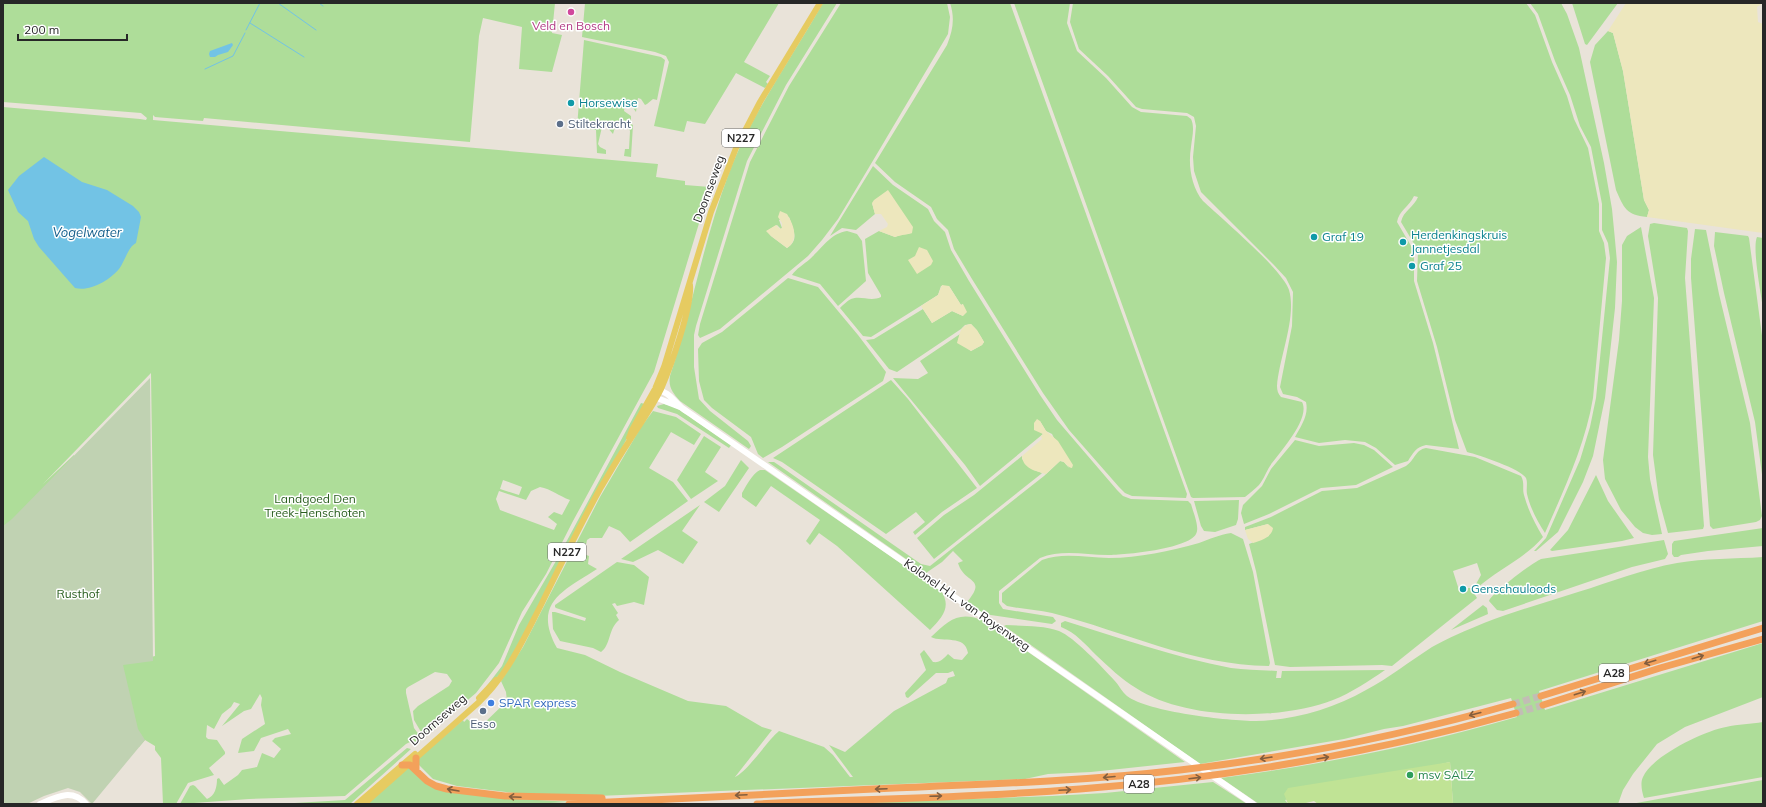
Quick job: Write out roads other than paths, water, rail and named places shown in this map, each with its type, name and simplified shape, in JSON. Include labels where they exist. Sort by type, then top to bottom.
[{"type":"highway","name":"A28","points":[[1541,696],[1763,628]]},
{"type":"highway","name":"A28","points":[[1543,705],[1660,668],[1763,639]]},
{"type":"highway","name":"A28","points":[[569,804],[1025,783],[1078,780],[1180,770],[1272,757],[1371,739],[1513,704]]},
{"type":"highway","name":"A28","points":[[757,804],[1057,791],[1192,778],[1290,764],[1373,748],[1460,728],[1516,713]]},
{"type":"highway","points":[[416,758],[416,770]]},
{"type":"highway","name":"A28","points":[[406,764],[436,786],[462,792],[505,796],[644,800]]},
{"type":"main road","name":"Doornseweg","points":[[628,442],[632,430],[658,390],[684,297],[690,285],[711,212],[736,148],[760,102],[820,3]]},
{"type":"main road","name":"Doornseweg","points":[[406,764],[416,758],[491,691],[501,678],[522,642],[579,529],[628,442],[639,428],[656,398]]},
{"type":"main road","name":"Doornseweg","points":[[362,803],[476,700],[500,675],[522,642]]},
{"type":"street","points":[[656,398],[658,390]]},
{"type":"street","name":"Kolonel H.L. van Royenweg","points":[[658,390],[669,395],[680,407],[1253,804]]},
{"type":"street","name":"Kolonel H.L. van Royenweg","points":[[656,398],[680,407]]},
{"type":"street","points":[[40,804],[68,794],[79,798],[86,804]]},
{"type":"water","points":[[232,43],[233,45],[228,52],[215,57],[210,57],[210,51]]},
{"type":"water","name":"Vogelwater","points":[[44,157],[82,182],[107,190],[133,206],[139,212],[141,217],[136,243],[129,251],[119,269],[105,281],[93,287],[81,289],[75,288],[39,247],[34,239],[28,221],[18,212],[8,190],[19,176]]},
{"type":"waterway","points":[[246,30],[260,3]]},
{"type":"waterway","points":[[278,3],[316,30]]},
{"type":"waterway","points":[[319,3],[323,6]]},
{"type":"waterway","points":[[250,23],[304,57]]},
{"type":"waterway","points":[[205,69],[233,56],[245,33]]},
{"type":"tunnel","points":[[1513,704],[1541,696]]},
{"type":"tunnel","points":[[1516,713],[1543,705]]},
{"type":"place","name":"Veld en Bosch","points":[[571,12]]},
{"type":"place","name":"Horsewise","points":[[571,103]]},
{"type":"place","name":"Stiltekracht","points":[[560,124]]},
{"type":"place","name":"Graf 19","points":[[1314,237]]},
{"type":"place","name":"Herdenkingskruis Jannetjesdal","points":[[1403,242]]},
{"type":"place","name":"Graf 25","points":[[1412,266]]},
{"type":"place","name":"Genschauloods","points":[[1463,589]]},
{"type":"place","name":"SPAR express","points":[[491,703]]},
{"type":"place","name":"Esso","points":[[483,711]]},
{"type":"place","name":"msv SALZ","points":[[1410,775]]},
{"type":"park label","name":"Landgoed Den Treek-Henschoten","points":[[315,506]]},
{"type":"park label","name":"Rusthof","points":[[78,594]]}]
